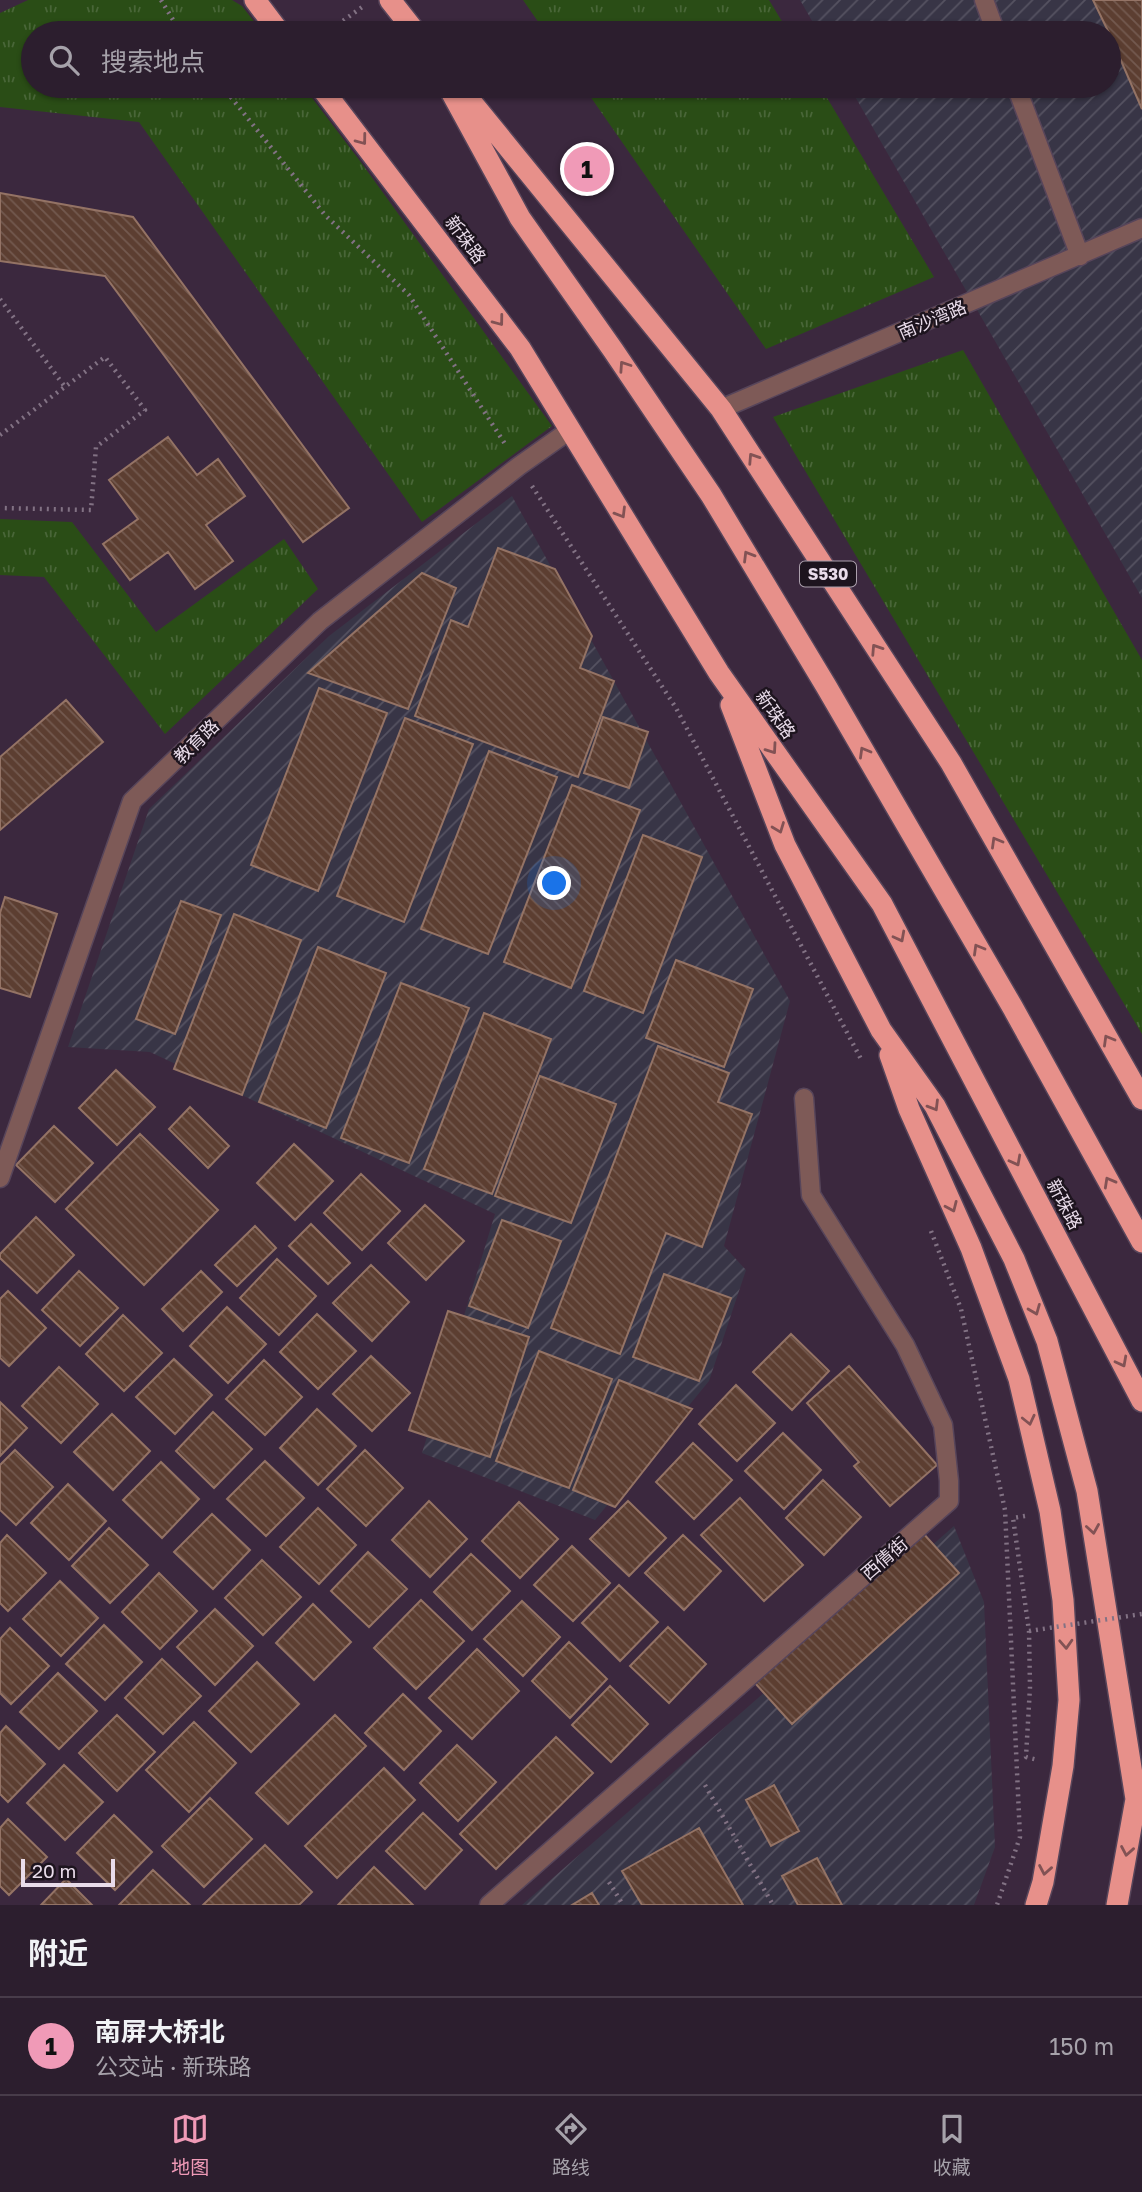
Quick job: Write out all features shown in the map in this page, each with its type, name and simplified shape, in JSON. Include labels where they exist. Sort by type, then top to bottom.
[{"type":"highway","points":[[255,0],[271,21]]},
{"type":"highway","points":[[390,0],[407,21]]},
{"type":"highway","name":"新珠路","points":[[329,98],[520,348],[719,673],[882,904],[1142,1401]]},
{"type":"highway","points":[[455,98],[520,218],[711,495],[826,686],[1013,1008],[1142,1242]]},
{"type":"highway","name":"S530","points":[[468,98],[721,409],[951,763],[1142,1099]]},
{"type":"highway","points":[[719,673],[785,845],[881,1030],[934,1106],[1014,1259],[1047,1340],[1087,1491],[1136,1799],[1117,1905]]},
{"type":"highway","points":[[881,1030],[909,1109],[971,1248],[1019,1379],[1049,1511],[1063,1600],[1069,1700],[1063,1766],[1043,1882],[1036,1905]]},
{"type":"street","points":[[984,0],[992,21]]},
{"type":"street","points":[[1021,98],[1080,256]]},
{"type":"street","name":"南沙湾路","points":[[721,409],[1142,228]]},
{"type":"street","name":"教育路","points":[[0,1178],[132,801],[320,621],[519,466],[570,430]]},
{"type":"street","name":"西倩街","points":[[489,1905],[949,1501],[943,1426],[905,1345],[811,1195],[804,1098]]},
{"type":"path","points":[[161,0],[174,21]]},
{"type":"path","points":[[343,21],[372,0]]},
{"type":"path","points":[[232,98],[325,215],[409,295],[676,708],[865,1065]]},
{"type":"path","points":[[0,299],[65,387]]},
{"type":"path","points":[[0,435],[105,357],[145,410],[96,447],[91,510],[0,508]]},
{"type":"path","points":[[927,1219],[961,1309],[1005,1510],[1020,1837],[997,1905]]},
{"type":"path","points":[[1013,1518],[1029,1631],[1030,1687],[1026,1757]]},
{"type":"path","points":[[1029,1631],[1142,1614]]},
{"type":"path","points":[[705,1785],[773,1905]]},
{"type":"path","points":[[609,1882],[622,1905]]},
{"type":"shaded area","points":[[800,0],[1142,0],[1142,598],[856,98],[1121,98],[1121,21],[812,21]]},
{"type":"shaded area","points":[[512,496],[790,1001],[724,1246],[746,1270],[709,1381],[595,1520],[422,1453],[495,1214],[150,1052],[68,1047],[149,809],[329,636]]},
{"type":"shaded area","points":[[954,1526],[984,1602],[995,1847],[974,1905],[522,1905]]},
{"type":"green space","points":[[28,0],[232,0],[242,6],[254,21],[21,21],[21,98],[312,98],[552,426],[422,522],[139,122],[0,107],[0,13]]},
{"type":"green space","points":[[523,0],[769,0],[782,21],[538,21]]},
{"type":"green space","points":[[591,98],[827,98],[934,277],[766,349]]},
{"type":"green space","points":[[963,350],[1142,660],[1142,1034],[773,417]]},
{"type":"green space","points":[[0,519],[72,522],[156,632],[284,539],[318,589],[165,734],[44,577],[0,575]]},
{"type":"building","points":[[1093,0],[1142,0],[1142,109],[1121,61],[1121,21],[1103,21]]},
{"type":"building","points":[[0,193],[133,217],[349,508],[303,542],[105,276],[0,261]]},
{"type":"building","points":[[168,437],[197,475],[218,459],[245,496],[206,525],[233,561],[195,589],[168,552],[130,580],[103,544],[138,519],[109,480]]},
{"type":"building","points":[[498,548],[555,569],[592,636],[580,668],[614,681],[578,777],[415,716],[451,620],[468,627]]},
{"type":"building","points":[[422,573],[456,588],[408,709],[308,673]]},
{"type":"building","points":[[319,688],[387,713],[318,891],[251,865]]},
{"type":"building","points":[[66,700],[103,742],[0,830],[0,757]]},
{"type":"building","points":[[603,717],[648,732],[629,788],[584,773]]},
{"type":"building","points":[[405,718],[473,744],[404,922],[337,896]]},
{"type":"building","points":[[489,751],[557,777],[488,954],[421,929]]},
{"type":"building","points":[[572,785],[640,810],[571,988],[504,962]]},
{"type":"building","points":[[643,835],[702,857],[643,1013],[584,991]]},
{"type":"building","points":[[5,897],[57,914],[30,997],[0,988],[0,913]]},
{"type":"building","points":[[181,901],[221,915],[175,1034],[136,1019]]},
{"type":"building","points":[[234,914],[301,940],[242,1095],[174,1069]]},
{"type":"building","points":[[318,947],[386,973],[326,1128],[259,1102]]},
{"type":"building","points":[[676,960],[753,989],[724,1067],[646,1038]]},
{"type":"building","points":[[401,983],[469,1008],[409,1163],[341,1138]]},
{"type":"building","points":[[484,1013],[551,1039],[492,1194],[424,1169]]},
{"type":"building","points":[[658,1046],[729,1073],[718,1102],[752,1114],[702,1247],[666,1233],[620,1354],[551,1328]]},
{"type":"building","points":[[116,1070],[155,1107],[117,1145],[79,1108]]},
{"type":"building","points":[[540,1076],[616,1104],[571,1223],[495,1196]]},
{"type":"building","points":[[190,1107],[229,1146],[208,1168],[169,1129]]},
{"type":"building","points":[[54,1126],[93,1163],[55,1202],[16,1165]]},
{"type":"building","points":[[140,1134],[218,1210],[144,1285],[66,1209]]},
{"type":"building","points":[[294,1144],[333,1181],[295,1220],[257,1183]]},
{"type":"building","points":[[361,1174],[400,1211],[362,1250],[324,1213]]},
{"type":"building","points":[[425,1205],[464,1241],[426,1280],[388,1243]]},
{"type":"building","points":[[36,1217],[74,1255],[37,1293],[0,1258],[0,1254]]},
{"type":"building","points":[[502,1220],[561,1241],[528,1328],[469,1306]]},
{"type":"building","points":[[311,1224],[350,1263],[328,1284],[289,1246]]},
{"type":"building","points":[[255,1226],[276,1248],[237,1286],[215,1265]]},
{"type":"building","points":[[277,1259],[316,1296],[279,1335],[240,1298]]},
{"type":"building","points":[[371,1265],[409,1302],[372,1341],[333,1303]]},
{"type":"building","points":[[79,1271],[118,1308],[80,1346],[42,1310]]},
{"type":"building","points":[[201,1271],[222,1292],[183,1331],[162,1309]]},
{"type":"building","points":[[664,1274],[731,1298],[699,1381],[633,1357]]},
{"type":"building","points":[[8,1291],[46,1328],[9,1366],[0,1358],[0,1299]]},
{"type":"building","points":[[227,1307],[266,1344],[228,1383],[190,1346]]},
{"type":"building","points":[[448,1311],[529,1337],[490,1457],[409,1430]]},
{"type":"building","points":[[317,1314],[356,1351],[318,1389],[280,1352]]},
{"type":"building","points":[[123,1315],[162,1353],[124,1391],[86,1354]]},
{"type":"building","points":[[791,1334],[829,1371],[792,1410],[753,1372]]},
{"type":"building","points":[[539,1351],[612,1379],[569,1488],[496,1461]]},
{"type":"building","points":[[371,1356],[410,1393],[372,1431],[333,1394]]},
{"type":"building","points":[[174,1359],[212,1395],[175,1434],[136,1397]]},
{"type":"building","points":[[264,1360],[302,1397],[265,1435],[226,1399]]},
{"type":"building","points":[[849,1366],[937,1465],[890,1506],[854,1466],[859,1462],[807,1403]]},
{"type":"building","points":[[59,1367],[98,1404],[61,1443],[22,1406]]},
{"type":"building","points":[[619,1380],[692,1409],[615,1507],[573,1490]]},
{"type":"building","points":[[736,1385],[775,1423],[737,1461],[699,1424]]},
{"type":"building","points":[[0,1402],[27,1428],[0,1456]]},
{"type":"building","points":[[317,1409],[356,1446],[318,1485],[280,1448]]},
{"type":"building","points":[[213,1412],[252,1449],[214,1488],[176,1451]]},
{"type":"building","points":[[112,1414],[150,1451],[113,1490],[74,1452]]},
{"type":"building","points":[[783,1433],[821,1470],[784,1509],[745,1471]]},
{"type":"building","points":[[693,1443],[732,1480],[694,1519],[656,1482]]},
{"type":"building","points":[[15,1450],[53,1487],[16,1525],[0,1510],[0,1465]]},
{"type":"building","points":[[365,1450],[403,1488],[366,1526],[327,1489]]},
{"type":"building","points":[[265,1461],[304,1498],[266,1536],[227,1499]]},
{"type":"building","points":[[161,1462],[199,1499],[162,1538],[123,1500]]},
{"type":"building","points":[[823,1480],[861,1517],[824,1555],[786,1518]]},
{"type":"building","points":[[68,1484],[106,1521],[69,1560],[31,1523]]},
{"type":"building","points":[[740,1498],[803,1565],[764,1601],[701,1535]]},
{"type":"building","points":[[429,1501],[467,1539],[430,1577],[392,1540]]},
{"type":"building","points":[[628,1501],[666,1538],[629,1576],[590,1539]]},
{"type":"building","points":[[519,1502],[558,1539],[520,1578],[482,1541]]},
{"type":"building","points":[[318,1508],[356,1545],[319,1584],[280,1547]]},
{"type":"building","points":[[212,1514],[250,1550],[213,1589],[174,1552]]},
{"type":"building","points":[[109,1528],[148,1565],[110,1603],[72,1566]]},
{"type":"building","points":[[922,1532],[959,1573],[792,1724],[755,1683]]},
{"type":"building","points":[[7,1535],[46,1573],[8,1611],[0,1603],[0,1543]]},
{"type":"building","points":[[683,1535],[721,1571],[684,1610],[645,1573]]},
{"type":"building","points":[[572,1546],[610,1583],[573,1621],[534,1585]]},
{"type":"building","points":[[368,1552],[407,1589],[369,1627],[331,1591]]},
{"type":"building","points":[[471,1554],[510,1591],[472,1630],[434,1592]]},
{"type":"building","points":[[262,1560],[301,1597],[263,1635],[225,1598]]},
{"type":"building","points":[[159,1573],[197,1611],[160,1649],[122,1612]]},
{"type":"building","points":[[60,1581],[98,1618],[61,1656],[23,1619]]},
{"type":"building","points":[[619,1585],[658,1622],[620,1661],[582,1623]]},
{"type":"building","points":[[421,1600],[464,1641],[416,1689],[374,1648]]},
{"type":"building","points":[[522,1601],[560,1637],[523,1676],[484,1639]]},
{"type":"building","points":[[313,1604],[351,1642],[314,1680],[276,1643]]},
{"type":"building","points":[[215,1609],[253,1646],[215,1685],[177,1647]]},
{"type":"building","points":[[104,1625],[142,1662],[105,1700],[66,1664]]},
{"type":"building","points":[[668,1627],[706,1664],[669,1703],[630,1666]]},
{"type":"building","points":[[10,1628],[49,1666],[11,1704],[0,1693],[0,1639]]},
{"type":"building","points":[[569,1642],[607,1679],[570,1718],[532,1681]]},
{"type":"building","points":[[477,1649],[519,1691],[472,1739],[429,1698]]},
{"type":"building","points":[[162,1659],[201,1696],[163,1734],[125,1698]]},
{"type":"building","points":[[257,1662],[299,1704],[251,1752],[209,1711]]},
{"type":"building","points":[[58,1673],[97,1711],[59,1749],[20,1712]]},
{"type":"building","points":[[610,1686],[648,1724],[611,1762],[572,1725]]},
{"type":"building","points":[[403,1694],[441,1731],[404,1770],[365,1733]]},
{"type":"building","points":[[117,1715],[155,1752],[117,1791],[79,1753]]},
{"type":"building","points":[[335,1715],[366,1746],[288,1824],[256,1793]]},
{"type":"building","points":[[194,1722],[236,1763],[189,1812],[146,1770]]},
{"type":"building","points":[[6,1726],[45,1764],[8,1802],[0,1794],[0,1733]]},
{"type":"building","points":[[556,1737],[593,1773],[496,1869],[460,1834]]},
{"type":"building","points":[[457,1745],[496,1782],[458,1821],[420,1783]]},
{"type":"building","points":[[64,1765],[103,1802],[65,1840],[27,1803]]},
{"type":"building","points":[[384,1768],[415,1800],[337,1878],[305,1846]]},
{"type":"building","points":[[774,1785],[799,1831],[771,1846],[746,1800]]},
{"type":"building","points":[[210,1798],[252,1839],[204,1887],[162,1846]]},
{"type":"building","points":[[423,1813],[462,1850],[425,1889],[386,1851]]},
{"type":"building","points":[[114,1815],[152,1852],[115,1890],[77,1853]]},
{"type":"building","points":[[8,1819],[47,1857],[9,1895],[0,1886],[0,1828]]},
{"type":"building","points":[[699,1828],[743,1905],[642,1905],[622,1871]]},
{"type":"building","points":[[265,1845],[312,1892],[299,1905],[203,1905]]},
{"type":"building","points":[[817,1858],[842,1905],[798,1905],[782,1876]]},
{"type":"building","points":[[374,1867],[413,1905],[338,1905]]},
{"type":"building","points":[[153,1870],[190,1905],[119,1905]]},
{"type":"building","points":[[66,1879],[92,1905],[41,1905]]},
{"type":"building","points":[[592,1893],[599,1905],[572,1905]]},
{"type":"place","name":"南屏大桥北","points":[[587,169]]}]
